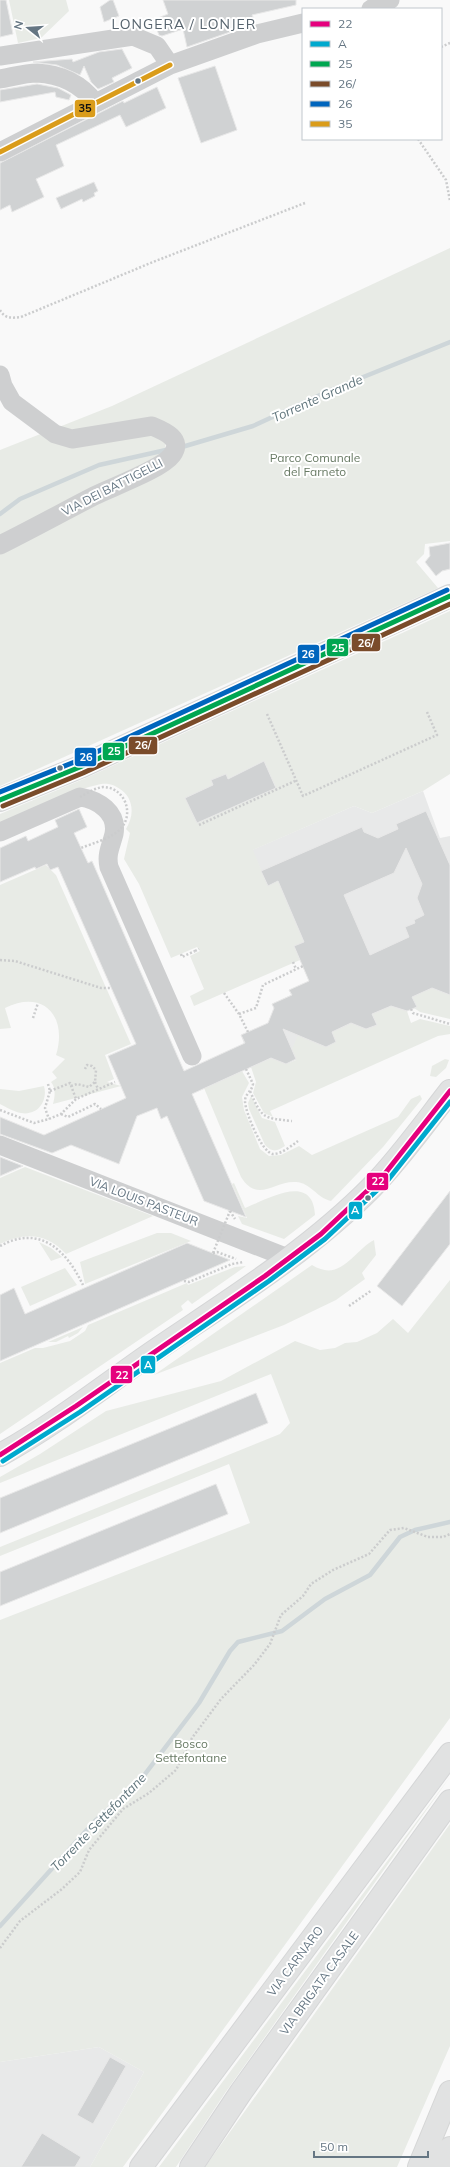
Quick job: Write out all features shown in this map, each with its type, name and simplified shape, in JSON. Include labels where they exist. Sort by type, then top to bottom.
[{"type":"main road","points":[[0,800],[80,767],[450,596]]},
{"type":"main road","points":[[0,1455],[46,1426],[288,1258],[317,1235],[371,1188],[412,1140],[450,1091]]},
{"type":"main road","name":"VIA CARNARO","points":[[141,2167],[450,1754]]},
{"type":"main road","name":"VIA BRIGATA CASALE","points":[[191,2167],[241,2092],[450,1801]]},
{"type":"main road","points":[[419,2167],[450,2092]]},
{"type":"main road","points":[[419,2167],[450,2102]]},
{"type":"main road","points":[[442,2167],[450,2148]]},
{"type":"main road","points":[[442,2167],[450,2153]]},
{"type":"street","points":[[373,8],[390,0]]},
{"type":"street","points":[[0,152],[170,65],[257,34],[302,23]]},
{"type":"street","points":[[0,56],[133,36],[157,46],[170,65]]},
{"type":"street","points":[[0,79],[37,73],[54,77],[80,86],[95,103]]},
{"type":"street","name":"VIA DEI BATTIGELLI","points":[[0,375],[3,386],[12,402],[55,434],[72,439],[152,426],[165,431],[173,438],[176,446],[172,455],[158,466],[93,496],[0,545]]},
{"type":"street","points":[[0,832],[80,797],[94,799],[110,814],[114,822],[114,833],[108,853],[109,867],[192,1056]]},
{"type":"street","name":"VIA LOUIS PASTEUR","points":[[0,1145],[288,1258]]},
{"type":"path","points":[[419,140],[446,180],[450,201]]},
{"type":"path","points":[[0,310],[2,314],[10,318],[21,317],[159,259],[305,203]]},
{"type":"path","points":[[267,714],[295,781],[303,796],[437,735],[427,712]]},
{"type":"path","points":[[199,825],[295,781]]},
{"type":"path","points":[[80,797],[92,790],[105,787],[118,792],[122,796],[128,812],[124,824],[116,833],[81,848]]},
{"type":"path","points":[[181,954],[182,957],[199,949]]},
{"type":"path","points":[[0,960],[15,961],[101,988],[111,988]]},
{"type":"path","points":[[294,962],[296,969]]},
{"type":"path","points":[[239,1014],[256,1008],[263,985],[303,966]]},
{"type":"path","points":[[224,993],[239,1014],[248,1032]]},
{"type":"path","points":[[33,1018],[38,1003]]},
{"type":"path","points":[[411,1009],[413,1013],[450,1024]]},
{"type":"path","points":[[85,1069],[87,1065],[92,1066],[96,1070],[95,1082],[98,1089]]},
{"type":"path","points":[[246,1069],[252,1081],[250,1090],[246,1097],[246,1106],[263,1148],[268,1153],[276,1154],[298,1141]]},
{"type":"path","points":[[71,1086],[77,1084],[89,1087],[95,1082]]},
{"type":"path","points":[[0,1110],[34,1123],[61,1114],[76,1099],[115,1082]]},
{"type":"path","points":[[50,1091],[70,1083],[76,1099]]},
{"type":"path","points":[[48,1084],[50,1091],[45,1108],[49,1119]]},
{"type":"path","points":[[250,1090],[259,1110],[267,1118],[292,1121]]},
{"type":"path","points":[[61,1114],[68,1118],[95,1104],[101,1109]]},
{"type":"path","points":[[230,1211],[213,1253],[217,1252],[236,1259]]},
{"type":"path","points":[[0,1246],[18,1238],[40,1239],[56,1247],[63,1254],[73,1266],[83,1285]]},
{"type":"path","points":[[184,1281],[189,1282],[232,1264],[244,1262]]},
{"type":"path","points":[[349,1306],[372,1290]]},
{"type":"path","points":[[0,1948],[20,1921],[62,1889],[80,1872],[89,1850],[123,1809],[149,1793],[176,1770],[192,1738],[221,1699],[254,1665],[270,1644],[281,1615],[303,1596],[311,1584],[333,1570],[369,1554],[390,1530],[404,1528],[428,1537],[443,1537],[450,1534]]},
{"type":"shaded area","points":[[423,791],[440,838],[450,836],[450,992],[407,1011],[391,1006],[372,1014],[377,1025],[366,1029],[332,1032],[337,1042],[286,1064],[271,1058],[252,1067],[241,1035],[268,1023],[274,1009],[272,1004],[291,995],[289,990],[309,981],[294,946],[304,941],[278,882],[268,886],[252,850],[354,806],[372,813]]},
{"type":"shaded area","points":[[99,2047],[144,2072],[90,2167],[0,2167],[0,2062]]},
{"type":"green space","points":[[9,0],[66,0],[69,11],[41,38],[18,43]]},
{"type":"green space","name":"Parco Comunale del Farneto","points":[[450,248],[450,541],[425,544],[424,554],[416,562],[438,588],[0,786],[0,552],[166,467],[178,433],[75,432],[59,427],[112,406]]},
{"type":"green space","points":[[43,433],[155,434],[165,442],[166,450],[155,460],[0,537],[0,450]]},
{"type":"green space","points":[[450,611],[450,774],[423,791],[372,813],[354,806],[253,850],[268,886],[278,881],[304,942],[294,946],[300,960],[194,1006],[190,996],[204,989],[190,956],[200,951],[197,947],[171,958],[139,884],[124,859],[130,833],[126,829],[130,821],[132,809],[128,797],[124,793],[117,787],[108,784],[87,788],[55,800],[0,825],[0,814],[86,778]]},
{"type":"green space","points":[[46,865],[56,875],[131,1044],[105,1055],[114,1079],[107,1082],[121,1086],[53,1104],[55,1092],[51,1082],[57,1078],[52,1072],[65,1059],[56,1055],[59,1041],[55,1018],[49,1010],[41,1004],[31,1002],[19,1003],[5,1008],[11,1028],[0,1029],[0,885]]},
{"type":"green space","points":[[432,988],[447,994],[450,992],[450,1019],[420,1012],[414,1008],[417,1007],[412,997]]},
{"type":"green space","points":[[391,1006],[407,1011],[411,1023],[420,1019],[450,1026],[450,1034],[438,1036],[270,1111],[273,1117],[264,1113],[253,1093],[256,1082],[251,1067],[271,1058],[286,1064],[296,1060],[292,1049],[298,1035],[326,1047],[336,1042],[332,1032],[351,1023],[366,1029],[377,1025],[372,1014]]},
{"type":"green space","points":[[445,1059],[449,1060],[446,1068],[436,1077],[430,1076],[432,1066]]},
{"type":"green space","points":[[242,1071],[249,1083],[242,1097],[244,1110],[260,1149],[269,1156],[281,1155],[299,1146],[312,1155],[398,1117],[411,1099],[420,1095],[422,1099],[383,1147],[331,1201],[322,1197],[306,1185],[296,1182],[288,1182],[260,1190],[254,1189],[247,1185],[241,1177],[204,1088]]},
{"type":"green space","points":[[44,1086],[45,1092],[43,1102],[37,1110],[27,1113],[18,1112],[0,1104],[0,1089],[19,1091]]},
{"type":"green space","points":[[251,1096],[262,1118],[275,1122],[285,1146],[280,1149],[273,1150],[265,1145],[249,1109],[248,1103]]},
{"type":"green space","points":[[25,1167],[153,1216],[66,1254],[59,1247],[43,1238],[26,1236],[0,1244],[0,1178]]},
{"type":"green space","points":[[234,1183],[245,1208],[276,1195],[298,1191],[306,1194],[312,1202],[315,1215],[284,1239],[242,1224],[238,1216],[247,1218],[232,1184]]},
{"type":"green space","points":[[157,1233],[171,1233],[191,1241],[85,1284],[80,1262]]},
{"type":"green space","points":[[374,1240],[376,1255],[362,1273],[365,1279],[336,1300],[284,1325],[154,1375],[312,1265],[322,1270],[339,1268]]},
{"type":"green space","points":[[39,1242],[51,1248],[62,1257],[51,1261]]},
{"type":"green space","points":[[246,1266],[192,1304],[188,1300],[181,1306],[183,1310],[0,1434],[0,1363],[35,1348],[43,1348],[70,1341],[85,1331],[88,1325],[187,1283],[188,1285],[235,1267]]},
{"type":"green space","points":[[65,1268],[77,1285],[30,1306],[21,1287]]},
{"type":"green space","name":"Bosco Settefontane","points":[[450,1280],[450,1718],[123,2167],[90,2167],[144,2072],[99,2047],[0,2062],[0,1620],[250,1523],[229,1464],[0,1556],[0,1547],[280,1434],[290,1423],[271,1374],[0,1483],[0,1477],[40,1454],[106,1411],[221,1381],[295,1341],[320,1350],[335,1348],[345,1343],[357,1342],[377,1333],[393,1319],[408,1333]]},
{"type":"green space","points":[[83,1327],[78,1333],[69,1338],[68,1336],[56,1342],[48,1342]]},
{"type":"green space","points":[[450,1777],[225,2093],[176,2167],[159,2167]]},
{"type":"green space","points":[[450,1824],[450,2046],[397,2167],[205,2167]]},
{"type":"building","points":[[0,0],[6,0],[13,34],[0,37]]},
{"type":"building","points":[[110,0],[113,0],[119,16],[104,22],[100,7]]},
{"type":"building","points":[[163,0],[296,0],[296,5],[252,15],[256,23],[187,47],[183,29],[162,36],[159,35],[153,20],[168,14]]},
{"type":"building","points":[[122,49],[132,68],[112,78],[114,82],[98,89],[91,82],[84,66],[80,75],[57,65],[33,62],[72,59],[73,62],[99,52]]},
{"type":"building","points":[[215,66],[237,130],[201,143],[178,78]]},
{"type":"building","points":[[37,84],[58,88],[71,95],[69,100],[56,97],[55,92],[0,102],[0,90]]},
{"type":"building","points":[[157,87],[166,108],[126,127],[120,115],[56,145],[64,166],[36,179],[44,197],[12,212],[10,205],[0,210],[0,163],[123,101],[124,103]]},
{"type":"building","points":[[94,182],[98,191],[94,193],[95,196],[83,202],[82,199],[61,209],[56,198]]},
{"type":"building","points":[[450,543],[450,569],[442,571],[436,576],[425,562],[430,556],[429,547]]},
{"type":"building","points":[[264,761],[276,788],[197,823],[185,798],[213,785],[211,780],[226,774],[228,779]]},
{"type":"building","points":[[79,809],[87,827],[74,833],[88,863],[92,861],[184,1071],[245,1043],[241,1035],[268,1023],[274,1008],[272,1004],[292,995],[289,990],[309,981],[294,946],[304,942],[278,881],[268,886],[261,871],[362,827],[364,832],[378,838],[398,829],[396,824],[426,811],[450,865],[450,995],[432,988],[412,997],[417,1007],[407,1011],[391,1006],[372,1014],[377,1025],[366,1029],[351,1023],[332,1032],[336,1042],[326,1047],[283,1029],[296,1059],[286,1064],[271,1058],[192,1094],[246,1217],[204,1201],[167,1116],[161,1119],[157,1108],[137,1116],[119,1164],[71,1145],[52,1153],[0,1134],[0,1117],[44,1135],[126,1098],[108,1056],[136,1044],[58,867],[50,870],[47,864],[36,869],[35,867],[0,882],[0,848],[26,836],[28,841],[58,827],[55,820]],"holes":[[[406,848],[422,884],[417,898],[424,915],[414,920],[415,923],[405,927],[409,937],[370,955],[344,895],[394,873]]]},
{"type":"building","points":[[0,1157],[23,1166],[0,1176]]},
{"type":"building","points":[[450,1191],[450,1244],[402,1306],[377,1286]]},
{"type":"building","points":[[187,1243],[230,1260],[0,1361],[0,1295],[14,1288],[25,1314]]},
{"type":"building","points":[[256,1393],[268,1423],[0,1533],[0,1498]]},
{"type":"building","points":[[216,1484],[228,1514],[0,1606],[0,1572]]},
{"type":"building","points":[[110,2057],[126,2066],[93,2124],[77,2115]]},
{"type":"building","points":[[42,2133],[81,2157],[75,2167],[21,2167]]},
{"type":"waterway","name":"Torrente Grande","points":[[182,447],[253,426],[331,390],[450,342]]},
{"type":"waterway","name":"Torrente Grande","points":[[0,514],[20,499],[99,465],[166,450]]},
{"type":"waterway","name":"Torrente Settefontane","points":[[0,1926],[95,1821],[139,1782],[199,1703],[230,1651],[238,1642],[282,1631],[325,1599],[370,1575],[400,1537],[415,1530],[450,1522]]},
{"type":"transit line","name":"35","points":[[0,152],[170,65]]},
{"type":"transit line","name":"26","points":[[0,792],[77,761],[447,590]]},
{"type":"transit line","name":"25","points":[[0,800],[80,767],[450,596]]},
{"type":"transit line","name":"26/","points":[[3,806],[83,773],[450,604]]},
{"type":"transit line","name":"22","points":[[0,1455],[76,1406],[265,1276],[321,1234],[383,1176],[450,1091]]},
{"type":"transit line","name":"A","points":[[3,1461],[80,1412],[269,1281],[325,1239],[388,1180],[450,1102]]},
{"type":"district","name":"LONGERA / LONJER","points":[[184,24]]}]
